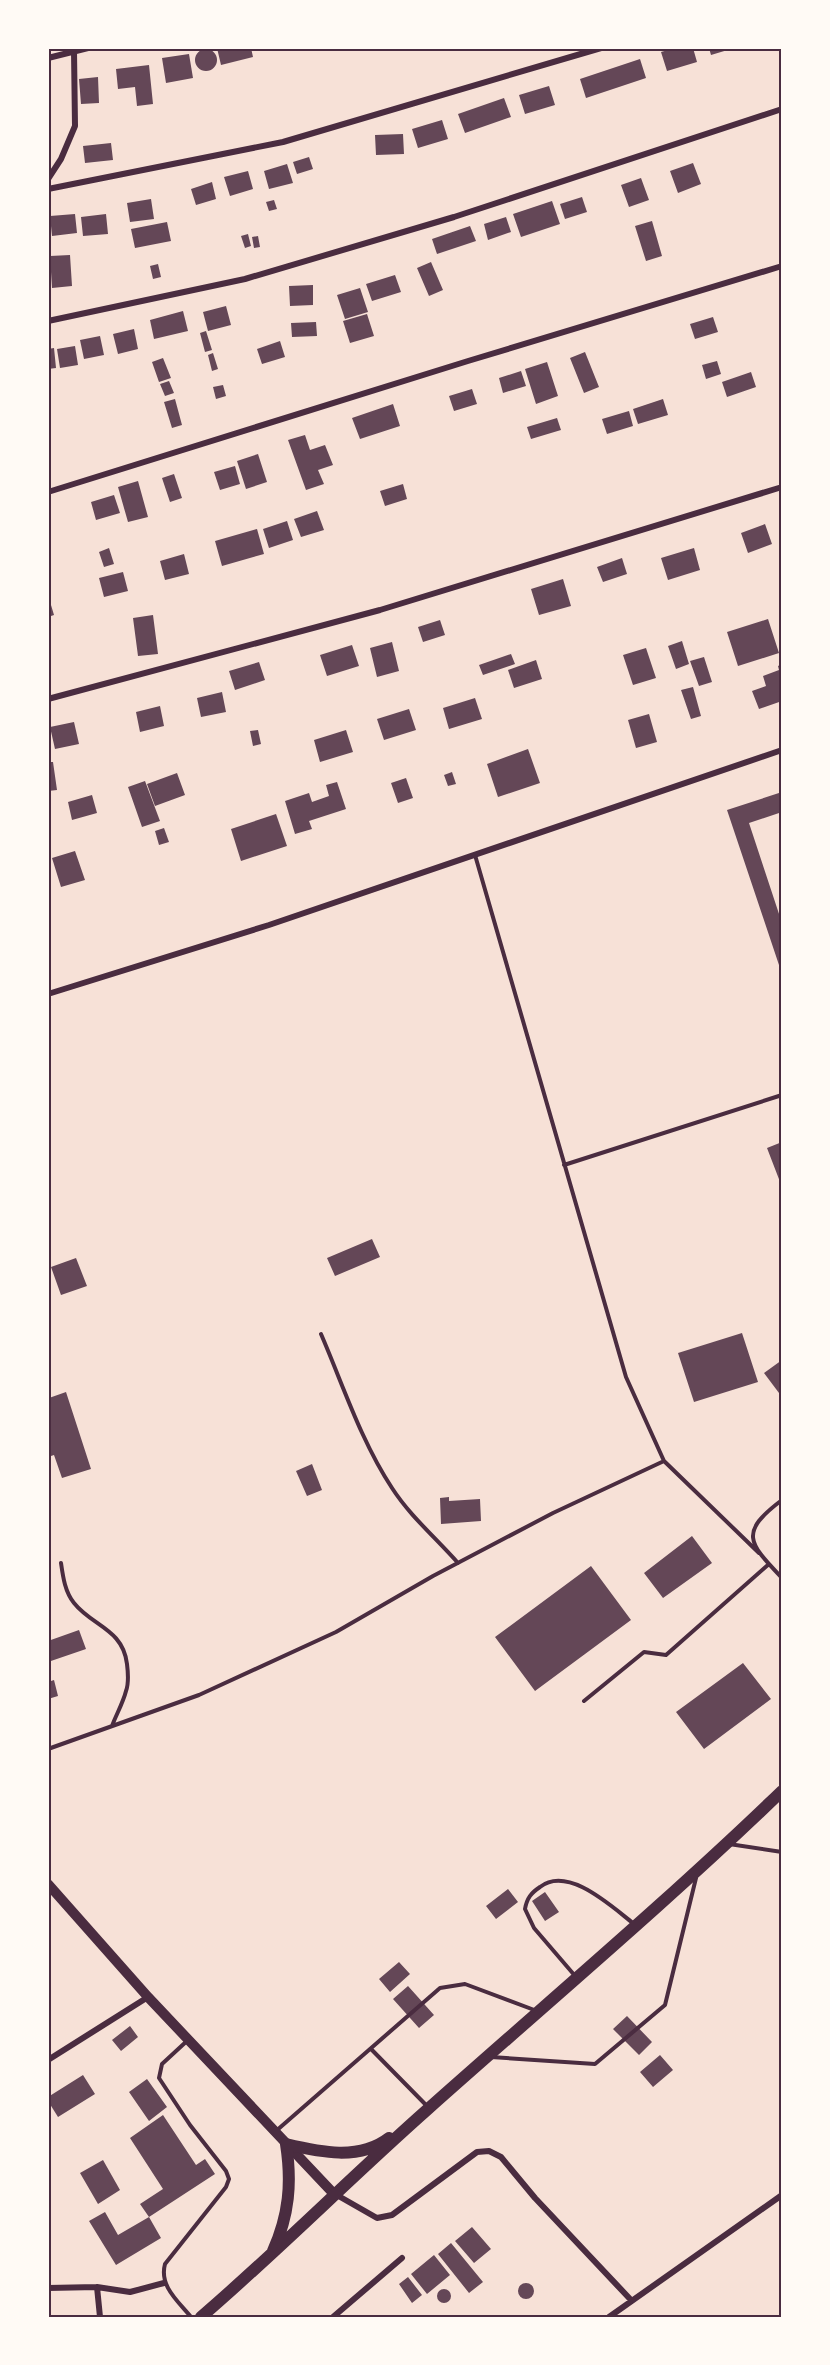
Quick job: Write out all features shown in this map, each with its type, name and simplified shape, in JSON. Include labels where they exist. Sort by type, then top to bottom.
[{"type":"highway","points":[[201,2317],[270,2257],[334,2194],[429,2108],[697,1873],[782,1791]]},
{"type":"highway","points":[[270,2257],[282,2230],[289,2201],[291,2172],[286,2144],[317,2152],[349,2153],[363,2150],[384,2142],[429,2108]]},
{"type":"main road","points":[[48,1884],[148,1997],[334,2194]]},
{"type":"street","points":[[49,48],[49,58],[88,48]]},
{"type":"street","points":[[48,189],[283,142],[601,48]]},
{"type":"street","points":[[48,179],[61,159],[75,126],[74,51]]},
{"type":"street","points":[[48,321],[245,279],[454,217],[782,109]]},
{"type":"street","points":[[48,492],[782,266]]},
{"type":"street","points":[[48,699],[380,610],[782,487]]},
{"type":"street","points":[[48,994],[269,925],[782,750]]},
{"type":"street","points":[[48,2060],[148,1997]]},
{"type":"street","points":[[334,2194],[377,2218],[392,2215],[477,2152],[489,2151],[501,2157],[535,2198],[631,2300]]},
{"type":"street","points":[[609,2317],[782,2196]]},
{"type":"street","points":[[333,2317],[402,2258]]},
{"type":"street","points":[[48,2288],[97,2287],[130,2292],[164,2283]]},
{"type":"street","points":[[97,2287],[100,2317]]},
{"type":"lane","points":[[475,855],[626,1377],[664,1461],[782,1578]]},
{"type":"lane","points":[[564,1165],[782,1095]]},
{"type":"lane","points":[[321,1334],[372,1455],[391,1487],[406,1507],[458,1563]]},
{"type":"lane","points":[[48,1749],[199,1695],[336,1632],[553,1512],[664,1461]]},
{"type":"lane","points":[[759,1554],[754,1542],[753,1528],[761,1516],[782,1500]]},
{"type":"lane","points":[[61,1563],[64,1583],[73,1602],[85,1614],[110,1631],[126,1650],[127,1690],[111,1727]]},
{"type":"lane","points":[[584,1701],[644,1652],[666,1655],[769,1564]]},
{"type":"lane","points":[[728,1843],[782,1852]]},
{"type":"lane","points":[[488,2057],[595,2064],[665,2005],[697,1873]]},
{"type":"lane","points":[[576,1978],[534,1928],[525,1909],[530,1895],[543,1884],[556,1880],[564,1881],[590,1891],[636,1926]]},
{"type":"lane","points":[[276,2131],[440,1988],[465,1984],[538,2011]]},
{"type":"lane","points":[[188,2039],[162,2064],[159,2078],[229,2178],[226,2187],[165,2264],[164,2283],[191,2317]]},
{"type":"lane","points":[[371,2049],[429,2108]]},
{"type":"building","points":[[217,48],[251,48],[253,57],[221,65]]},
{"type":"building","points":[[675,48],[693,48],[697,62],[667,71],[661,52]]},
{"type":"building","points":[[709,48],[731,48],[731,49],[711,55]]},
{"type":"building","points":[[206,49],[214,52],[217,60],[214,68],[206,71],[198,68],[195,60],[198,52]]},
{"type":"building","points":[[189,54],[193,78],[166,83],[162,58]]},
{"type":"building","points":[[640,59],[646,78],[586,98],[580,79]]},
{"type":"building","points":[[149,65],[153,104],[137,106],[135,87],[118,89],[116,69]]},
{"type":"building","points":[[98,77],[99,103],[81,104],[79,79]]},
{"type":"building","points":[[549,86],[555,105],[525,114],[519,95]]},
{"type":"building","points":[[504,98],[511,117],[465,133],[458,114]]},
{"type":"building","points":[[442,120],[448,139],[418,148],[412,129]]},
{"type":"building","points":[[403,134],[404,154],[376,155],[375,135]]},
{"type":"building","points":[[111,143],[113,160],[85,163],[83,146]]},
{"type":"building","points":[[309,157],[313,169],[297,174],[293,162]]},
{"type":"building","points":[[693,163],[701,184],[678,193],[670,171]]},
{"type":"building","points":[[287,164],[293,183],[269,189],[264,171]]},
{"type":"building","points":[[248,171],[253,189],[230,196],[224,177]]},
{"type":"building","points":[[641,178],[649,200],[629,207],[621,185]]},
{"type":"building","points":[[212,182],[216,199],[196,205],[191,189]]},
{"type":"building","points":[[582,197],[587,212],[565,219],[560,204]]},
{"type":"building","points":[[151,199],[154,219],[130,222],[127,203]]},
{"type":"building","points":[[274,200],[277,209],[269,211],[266,202]]},
{"type":"building","points":[[552,201],[560,224],[521,237],[513,214]]},
{"type":"building","points":[[75,214],[77,233],[52,236],[50,216]]},
{"type":"building","points":[[106,214],[108,234],[83,236],[81,217]]},
{"type":"building","points":[[506,217],[511,232],[488,240],[484,224]]},
{"type":"building","points":[[652,221],[662,256],[646,261],[635,226]]},
{"type":"building","points":[[167,222],[171,241],[135,248],[131,229]]},
{"type":"building","points":[[470,226],[476,241],[437,254],[432,239]]},
{"type":"building","points":[[248,234],[251,246],[245,248],[241,236]]},
{"type":"building","points":[[258,236],[260,247],[254,248],[252,237]]},
{"type":"building","points":[[70,255],[72,286],[52,288],[50,256]]},
{"type":"building","points":[[431,262],[443,290],[429,296],[417,268]]},
{"type":"building","points":[[158,264],[161,277],[153,279],[150,266]]},
{"type":"building","points":[[395,275],[401,292],[372,301],[366,284]]},
{"type":"building","points":[[313,285],[313,305],[290,306],[289,286]]},
{"type":"building","points":[[360,288],[368,312],[345,319],[337,295]]},
{"type":"building","points":[[226,306],[231,325],[208,331],[203,312]]},
{"type":"building","points":[[183,311],[188,331],[154,339],[150,320]]},
{"type":"building","points":[[367,314],[374,336],[350,343],[343,321]]},
{"type":"building","points":[[713,317],[718,332],[695,339],[690,324]]},
{"type":"building","points":[[316,322],[317,336],[292,337],[291,323]]},
{"type":"building","points":[[134,329],[138,349],[118,354],[113,334]]},
{"type":"building","points":[[206,331],[212,350],[205,352],[200,333]]},
{"type":"building","points":[[100,336],[104,355],[84,359],[80,340]]},
{"type":"building","points":[[280,341],[285,357],[262,364],[257,349]]},
{"type":"building","points":[[75,346],[78,365],[60,368],[57,349]]},
{"type":"building","points":[[54,348],[56,368],[48,369],[48,349]]},
{"type":"building","points":[[585,352],[599,387],[584,393],[570,358]]},
{"type":"building","points":[[213,353],[218,369],[212,371],[208,355]]},
{"type":"building","points":[[163,358],[171,378],[159,382],[152,362]]},
{"type":"building","points":[[717,361],[721,374],[706,379],[702,365]]},
{"type":"building","points":[[547,362],[558,396],[536,404],[525,369]]},
{"type":"building","points":[[521,371],[526,386],[503,393],[499,378]]},
{"type":"building","points":[[751,372],[756,387],[727,397],[722,382]]},
{"type":"building","points":[[169,381],[174,393],[165,396],[160,384]]},
{"type":"building","points":[[223,385],[226,396],[216,399],[213,387]]},
{"type":"building","points":[[472,389],[477,404],[454,411],[449,396]]},
{"type":"building","points":[[175,399],[182,425],[172,428],[164,402]]},
{"type":"building","points":[[663,399],[668,415],[638,424],[633,409]]},
{"type":"building","points":[[393,404],[400,426],[360,439],[352,418]]},
{"type":"building","points":[[629,411],[633,426],[607,434],[602,419]]},
{"type":"building","points":[[557,418],[561,430],[531,439],[527,427]]},
{"type":"building","points":[[305,435],[310,450],[325,445],[333,465],[318,470],[324,484],[306,490],[288,440]]},
{"type":"building","points":[[258,454],[267,482],[246,489],[237,461]]},
{"type":"building","points":[[235,466],[240,484],[220,490],[214,472]]},
{"type":"building","points":[[174,474],[182,498],[170,502],[162,478]]},
{"type":"building","points":[[138,481],[148,517],[128,522],[118,487]]},
{"type":"building","points":[[403,484],[407,499],[385,506],[380,491]]},
{"type":"building","points":[[114,495],[120,513],[96,520],[91,502]]},
{"type":"building","points":[[317,511],[324,530],[301,537],[294,519]]},
{"type":"building","points":[[287,521],[293,540],[269,548],[263,529]]},
{"type":"building","points":[[765,524],[772,544],[748,553],[741,533]]},
{"type":"building","points":[[257,529],[264,554],[222,566],[215,541]]},
{"type":"building","points":[[109,548],[114,564],[104,567],[99,552]]},
{"type":"building","points":[[694,548],[700,570],[668,580],[661,558]]},
{"type":"building","points":[[184,554],[189,574],[165,580],[160,561]]},
{"type":"building","points":[[622,558],[627,574],[603,582],[597,567]]},
{"type":"building","points":[[123,572],[128,591],[104,597],[99,578]]},
{"type":"building","points":[[563,579],[571,606],[539,615],[531,589]]},
{"type":"building","points":[[48,595],[54,615],[48,617]]},
{"type":"building","points":[[153,615],[158,654],[138,656],[133,618]]},
{"type":"building","points":[[768,619],[779,653],[738,666],[727,632]]},
{"type":"building","points":[[440,620],[445,635],[423,642],[418,627]]},
{"type":"building","points":[[682,641],[689,664],[676,669],[668,646]]},
{"type":"building","points":[[392,642],[399,671],[377,677],[370,648]]},
{"type":"building","points":[[352,645],[359,666],[327,676],[320,655]]},
{"type":"building","points":[[646,648],[656,678],[633,685],[623,655]]},
{"type":"building","points":[[511,654],[515,664],[483,675],[479,665]]},
{"type":"building","points":[[704,657],[712,682],[699,686],[690,661]]},
{"type":"building","points":[[536,660],[542,679],[514,688],[508,670]]},
{"type":"building","points":[[259,662],[265,680],[235,690],[229,671]]},
{"type":"building","points":[[782,664],[782,701],[759,709],[752,691],[766,686],[763,676],[779,670],[778,666]]},
{"type":"building","points":[[693,687],[701,716],[691,719],[681,690]]},
{"type":"building","points":[[222,692],[226,712],[201,717],[197,698]]},
{"type":"building","points":[[475,698],[482,719],[449,729],[443,708]]},
{"type":"building","points":[[160,706],[164,726],[140,732],[136,712]]},
{"type":"building","points":[[409,709],[416,730],[384,740],[377,719]]},
{"type":"building","points":[[649,714],[657,742],[636,748],[628,720]]},
{"type":"building","points":[[74,722],[79,744],[55,749],[50,727]]},
{"type":"building","points":[[258,730],[261,744],[253,746],[250,731]]},
{"type":"building","points":[[346,730],[353,752],[320,762],[314,740]]},
{"type":"building","points":[[528,749],[540,783],[498,797],[487,764]]},
{"type":"building","points":[[48,762],[53,762],[57,790],[48,791]]},
{"type":"building","points":[[452,772],[456,784],[448,786],[444,775]]},
{"type":"building","points":[[177,773],[185,795],[155,806],[147,784]]},
{"type":"building","points":[[406,778],[413,798],[398,803],[391,783]]},
{"type":"building","points":[[145,781],[160,821],[142,827],[128,787]]},
{"type":"building","points":[[337,782],[346,809],[309,821],[312,829],[295,834],[285,801],[309,793],[312,802],[329,796],[326,785]]},
{"type":"building","points":[[782,792],[782,812],[749,823],[782,923],[782,974],[727,810]]},
{"type":"building","points":[[92,795],[97,813],[72,820],[68,802]]},
{"type":"building","points":[[276,814],[287,846],[241,861],[231,829]]},
{"type":"building","points":[[164,828],[169,842],[159,845],[155,831]]},
{"type":"building","points":[[75,851],[85,880],[61,887],[52,858]]},
{"type":"building","points":[[782,1142],[782,1187],[767,1148]]},
{"type":"building","points":[[372,1239],[380,1257],[335,1276],[327,1258]]},
{"type":"building","points":[[76,1258],[87,1286],[61,1295],[51,1267]]},
{"type":"building","points":[[742,1333],[758,1382],[694,1402],[678,1353]]},
{"type":"building","points":[[782,1360],[782,1397],[764,1373]]},
{"type":"building","points":[[66,1392],[91,1469],[62,1478],[54,1455],[48,1457],[48,1404],[51,1403],[49,1398]]},
{"type":"building","points":[[312,1464],[322,1490],[307,1496],[296,1471]]},
{"type":"building","points":[[449,1497],[449,1501],[480,1499],[481,1521],[441,1524],[440,1498]]},
{"type":"building","points":[[692,1536],[712,1563],[663,1598],[644,1573]]},
{"type":"building","points":[[591,1566],[631,1620],[535,1691],[495,1637]]},
{"type":"building","points":[[79,1630],[86,1649],[48,1662],[48,1641]]},
{"type":"building","points":[[743,1663],[771,1699],[704,1749],[676,1712]]},
{"type":"building","points":[[54,1680],[58,1696],[48,1699],[48,1682]]},
{"type":"building","points":[[508,1889],[518,1902],[496,1919],[486,1906]]},
{"type":"building","points":[[545,1892],[559,1912],[545,1921],[532,1901]]},
{"type":"building","points":[[399,1962],[410,1974],[390,1992],[379,1979]]},
{"type":"building","points":[[408,1986],[434,2015],[419,2028],[393,1999]]},
{"type":"building","points":[[627,2016],[652,2042],[639,2055],[613,2029]]},
{"type":"building","points":[[130,2026],[138,2037],[121,2051],[112,2040]]},
{"type":"building","points":[[660,2055],[673,2070],[653,2087],[640,2072]]},
{"type":"building","points":[[83,2075],[95,2094],[58,2117],[48,2097]]},
{"type":"building","points":[[147,2079],[167,2107],[149,2121],[129,2092]]},
{"type":"building","points":[[163,2115],[196,2165],[205,2159],[215,2174],[149,2217],[140,2204],[163,2189],[130,2138]]},
{"type":"building","points":[[103,2160],[120,2190],[98,2204],[80,2173]]},
{"type":"building","points":[[105,2212],[118,2235],[149,2217],[161,2238],[116,2265],[89,2221]]},
{"type":"building","points":[[472,2227],[491,2249],[474,2263],[455,2241]]},
{"type":"building","points":[[451,2243],[483,2282],[469,2293],[438,2254]]},
{"type":"building","points":[[434,2255],[450,2275],[427,2294],[411,2274]]},
{"type":"building","points":[[408,2277],[422,2295],[412,2303],[399,2284]]},
{"type":"building","points":[[523,2283],[529,2283],[534,2291],[532,2297],[523,2299],[518,2294],[518,2288]]},
{"type":"building","points":[[444,2289],[449,2291],[451,2296],[449,2301],[444,2303],[439,2301],[437,2296],[439,2291]]}]
